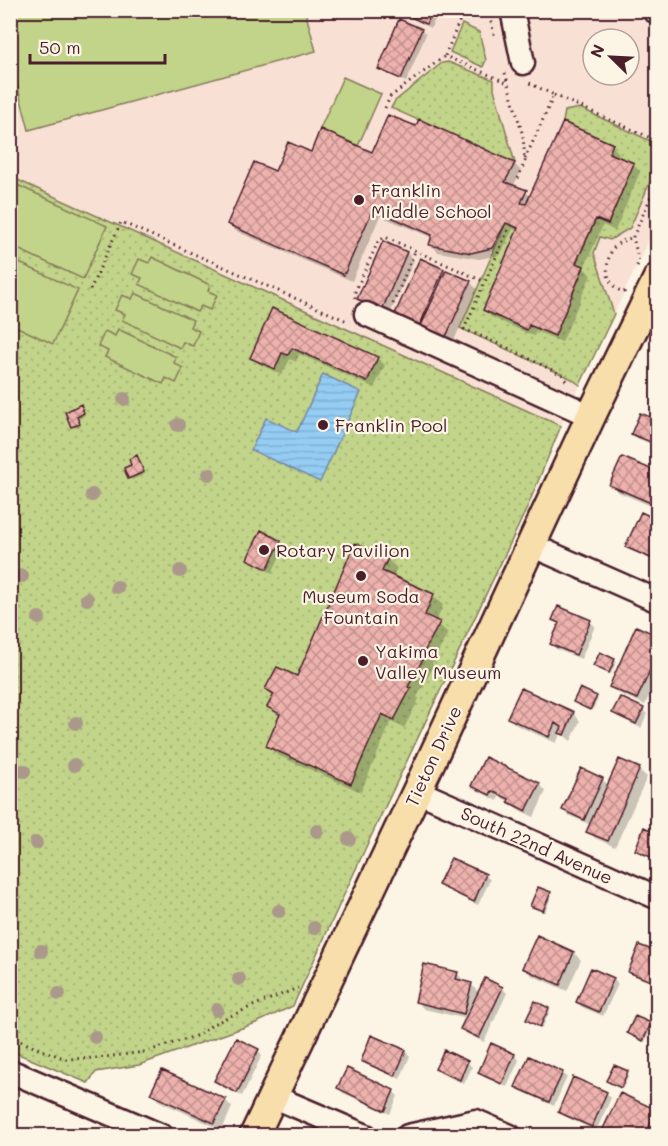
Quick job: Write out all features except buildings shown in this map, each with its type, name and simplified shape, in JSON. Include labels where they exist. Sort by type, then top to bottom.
[{"type":"main road","name":"Tieton Drive","points":[[254,1136],[591,416],[635,298],[646,275]]},
{"type":"street","points":[[512,10],[517,73]]},
{"type":"street","points":[[653,10],[657,12]]},
{"type":"street","points":[[356,313],[591,416]]},
{"type":"street","points":[[531,545],[657,601]]},
{"type":"street","name":"South 22nd Avenue","points":[[417,791],[657,898]]},
{"type":"street","points":[[10,1071],[162,1136]]},
{"type":"street","points":[[272,1096],[366,1136]]},
{"type":"street","points":[[408,1136],[476,1121],[510,1136]]},
{"type":"path","points":[[385,108],[390,97],[445,56],[464,10]]},
{"type":"path","points":[[445,56],[508,82],[523,136],[525,161]]},
{"type":"path","points":[[517,73],[554,95],[657,141]]},
{"type":"path","points":[[517,181],[554,95]]},
{"type":"path","points":[[646,275],[639,262],[633,237],[657,181]]},
{"type":"path","points":[[90,290],[121,222],[356,313],[354,294],[378,242],[385,237],[485,282]]},
{"type":"path","points":[[460,336],[508,230]]},
{"type":"path","points":[[633,237],[619,242],[607,261],[609,280],[615,288],[635,298]]},
{"type":"path","points":[[392,305],[416,251]]},
{"type":"path","points":[[464,329],[562,375],[572,390]]},
{"type":"path","points":[[10,1036],[66,1059],[145,1052],[199,1035],[213,1024],[292,990],[326,982]]},
{"type":"shaded area","name":"Franklin Middle School","points":[[620,10],[657,27],[657,223],[561,426],[11,177],[11,11]]},
{"type":"green space","points":[[10,11],[305,11],[316,51],[29,130],[11,62]]},
{"type":"green space","points":[[462,24],[479,32],[486,60],[483,67],[450,52]]},
{"type":"green space","points":[[448,62],[494,80],[494,89],[515,163],[391,108],[395,101],[442,63]]},
{"type":"green space","points":[[343,77],[381,94],[358,146],[320,129]]},
{"type":"green space","points":[[580,108],[657,144],[657,166],[630,228],[610,240],[600,237],[594,253],[614,314],[580,385],[570,378],[460,328],[506,223],[518,228],[483,310],[526,329],[529,325],[555,335],[584,267],[576,263],[596,219],[608,224],[634,163],[609,153],[613,144],[563,122],[565,111]]},
{"type":"green space","points":[[11,177],[561,426],[527,508],[293,1006],[256,1023],[139,1065],[96,1072],[88,1083],[11,1051]]},
{"type":"green space","points":[[15,184],[107,226],[83,279],[11,246],[11,195]]},
{"type":"green space","points":[[152,257],[210,285],[208,291],[217,295],[210,310],[201,306],[197,312],[139,284],[142,278],[132,274],[139,259],[149,263]]},
{"type":"green space","points":[[11,259],[78,290],[53,344],[11,324]]},
{"type":"green space","points":[[135,293],[193,320],[190,327],[199,331],[193,346],[183,342],[180,348],[122,320],[125,314],[115,310],[122,295],[132,299]]},
{"type":"green space","points":[[118,329],[176,357],[174,363],[183,368],[176,383],[166,378],[163,384],[105,357],[108,351],[98,346],[105,331],[115,336]]},
{"type":"water","name":"Franklin Pool","points":[[323,374],[361,392],[320,482],[251,450],[266,418],[297,432]]},
{"type":"place","name":"Franklin Middle School","points":[[359,200]]},
{"type":"place","name":"Franklin Pool","points":[[323,425]]},
{"type":"place","name":"Rotary Pavilion","points":[[264,550]]},
{"type":"place","name":"Museum Soda Fountain","points":[[361,576]]},
{"type":"place","name":"Yakima Valley Museum","points":[[363,661]]}]
